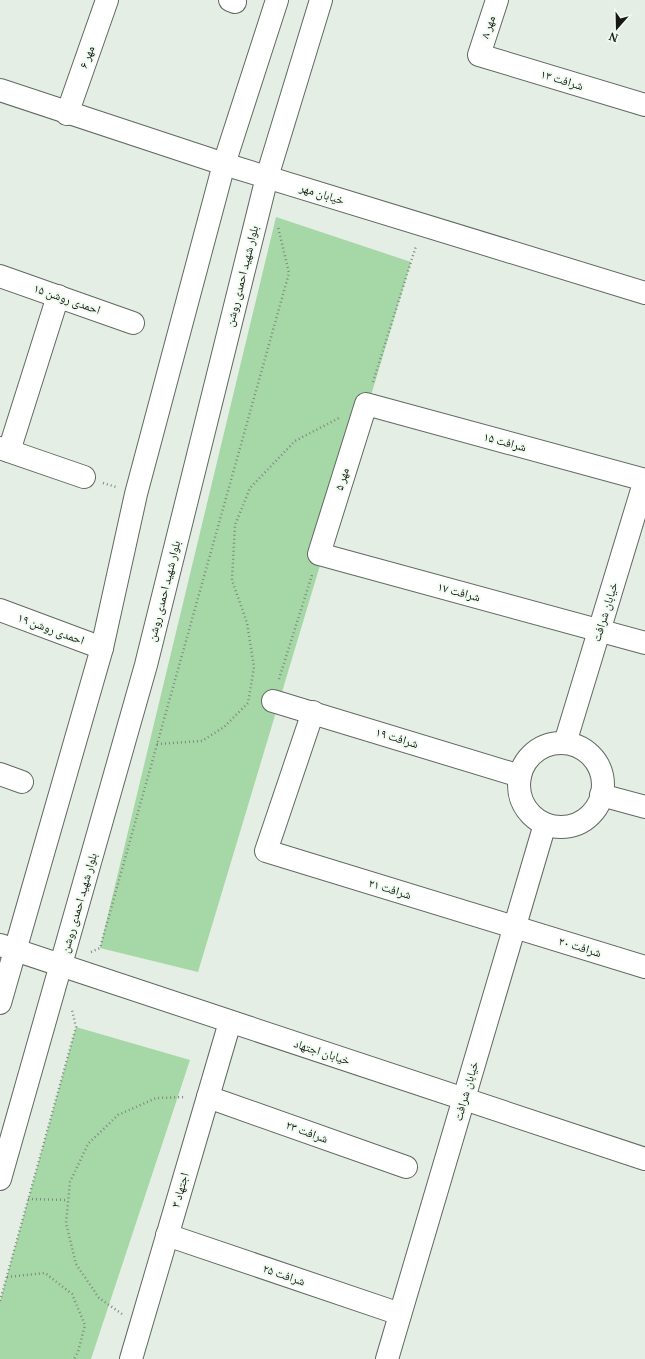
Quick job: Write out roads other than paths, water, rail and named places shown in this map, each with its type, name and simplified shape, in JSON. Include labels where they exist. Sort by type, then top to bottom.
[{"type":"street","name":"مهر ۶","points":[[67,114],[107,0]]},
{"type":"street","points":[[0,1003],[7,947],[102,648],[136,494],[224,164],[277,0]]},
{"type":"street","name":"بلوار شهید احمدی روشن","points":[[0,1180],[146,665],[267,177],[321,0]]},
{"type":"street","name":"مهر ۸","points":[[479,55],[497,0]]},
{"type":"street","name":"شرافت ۱۳","points":[[479,55],[645,105]]},
{"type":"street","name":"خیابان مهر","points":[[0,90],[67,114],[224,164],[645,293]]},
{"type":"street","name":"احمدی روشن ۱۵","points":[[0,276],[134,322]]},
{"type":"street","points":[[58,296],[4,450],[84,477]]},
{"type":"street","name":"شرافت ۱۵","points":[[366,404],[645,480]]},
{"type":"street","name":"مهر ۵","points":[[319,554],[366,404]]},
{"type":"street","name":"خیابان شرافت","points":[[565,743],[645,480]]},
{"type":"street","name":"شرافت ۱۷","points":[[319,554],[645,643]]},
{"type":"street","name":"احمدی روشن ۱۹","points":[[0,610],[102,648]]},
{"type":"street","name":"شرافت ۱۹","points":[[273,701],[520,776]]},
{"type":"street","name":"شرافت ۲۱","points":[[313,712],[266,851],[515,927]]},
{"type":"street","points":[[565,743],[579,747],[590,756],[599,767],[602,781],[601,796],[596,808],[586,819],[572,825],[558,827],[545,824],[534,817],[525,807],[520,795],[518,782],[522,769],[528,758],[538,749],[551,744],[565,743]]},
{"type":"street","points":[[0,774],[22,782]]},
{"type":"street","points":[[601,796],[645,807]]},
{"type":"street","name":"خیابان شرافت","points":[[387,1359],[545,824]]},
{"type":"street","name":"شرافت ۲۰","points":[[515,927],[645,967]]},
{"type":"street","name":"خیابان اجتهاد","points":[[7,947],[645,1159]]},
{"type":"street","name":"اجتهاد ۳","points":[[131,1359],[230,1022]]},
{"type":"street","name":"شرافت ۲۳","points":[[208,1097],[406,1167]]},
{"type":"street","name":"شرافت ۲۵","points":[[167,1235],[400,1314]]}]
